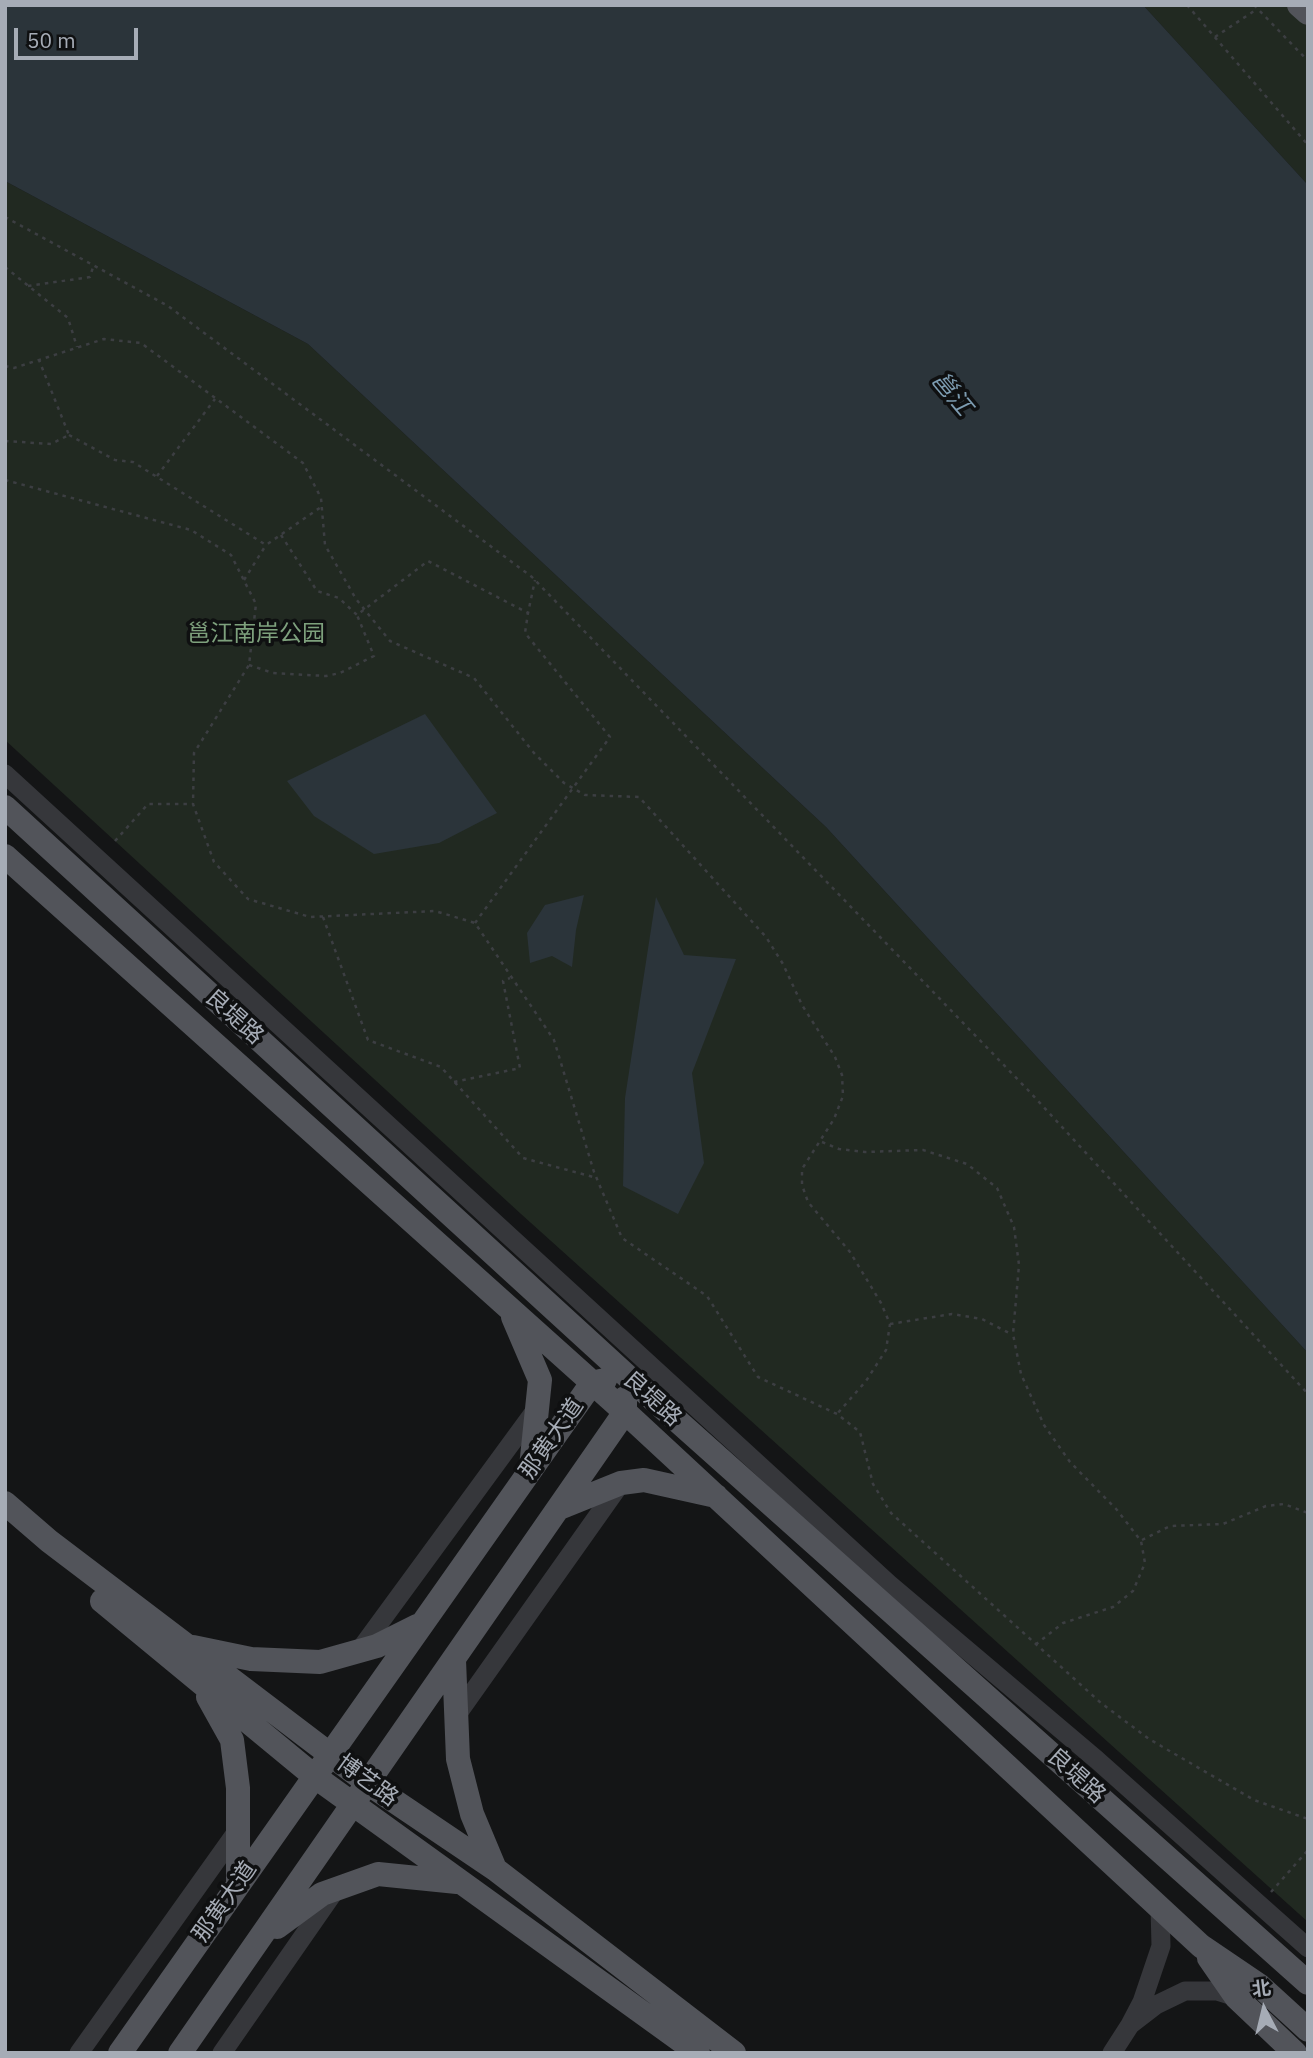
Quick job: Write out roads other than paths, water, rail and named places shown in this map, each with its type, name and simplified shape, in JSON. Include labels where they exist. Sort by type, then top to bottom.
[{"type":"main road","points":[[1299,5],[1308,13]]},
{"type":"main road","name":"良堤路","points":[[5,807],[627,1376],[1308,1983]]},
{"type":"main road","name":"良堤路","points":[[5,856],[625,1412],[1201,1946],[1260,1986],[1308,2030]]},
{"type":"main road","points":[[510,1310],[540,1380],[531,1469]]},
{"type":"main road","points":[[625,1412],[627,1376]]},
{"type":"main road","name":"那黄大道","points":[[120,2053],[592,1383],[627,1376]]},
{"type":"main road","name":"那黄大道","points":[[180,2053],[625,1412]]},
{"type":"main road","points":[[559,1508],[621,1483],[645,1480],[716,1496]]},
{"type":"main road","name":"博艺路","points":[[5,1503],[49,1541],[329,1754],[495,1869],[734,2053]]},
{"type":"main road","name":"博艺路","points":[[5,1519],[201,1685],[314,1776],[698,2053]]},
{"type":"main road","points":[[186,1645],[250,1659],[320,1662],[377,1646],[421,1624]]},
{"type":"main road","points":[[454,1660],[458,1759],[472,1814],[495,1869]]},
{"type":"main road","points":[[201,1685],[232,1740],[238,1788],[238,1884]]},
{"type":"main road","points":[[260,1940],[322,1894],[378,1874],[461,1883]]},
{"type":"main road","points":[[1201,1946],[1236,1997],[1295,2053]]},
{"type":"street","points":[[5,774],[879,1575],[1097,1760],[1308,1948]]},
{"type":"street","points":[[359,1651],[538,1407]]},
{"type":"street","points":[[456,1716],[621,1483]]},
{"type":"street","points":[[79,2053],[238,1830]]},
{"type":"street","points":[[222,2053],[336,1889]]},
{"type":"street","points":[[1112,2053],[1142,2002],[1161,1946],[1160,1907]]},
{"type":"street","points":[[1130,2025],[1156,2005],[1185,1991],[1217,1991],[1236,1997]]},
{"type":"water","name":"邕江","points":[[5,5],[1143,5],[1308,185],[1308,1353],[826,827],[308,344],[5,181]]},
{"type":"water","points":[[425,714],[497,813],[439,843],[374,854],[314,816],[287,781]]},
{"type":"water","points":[[584,895],[576,930],[572,967],[552,956],[530,963],[527,933],[545,905]]},
{"type":"water","points":[[656,897],[684,955],[736,959],[692,1073],[704,1163],[678,1214],[623,1186],[625,1098]]},
{"type":"park label","name":"邕江南岸公园","points":[[256,634]]}]
